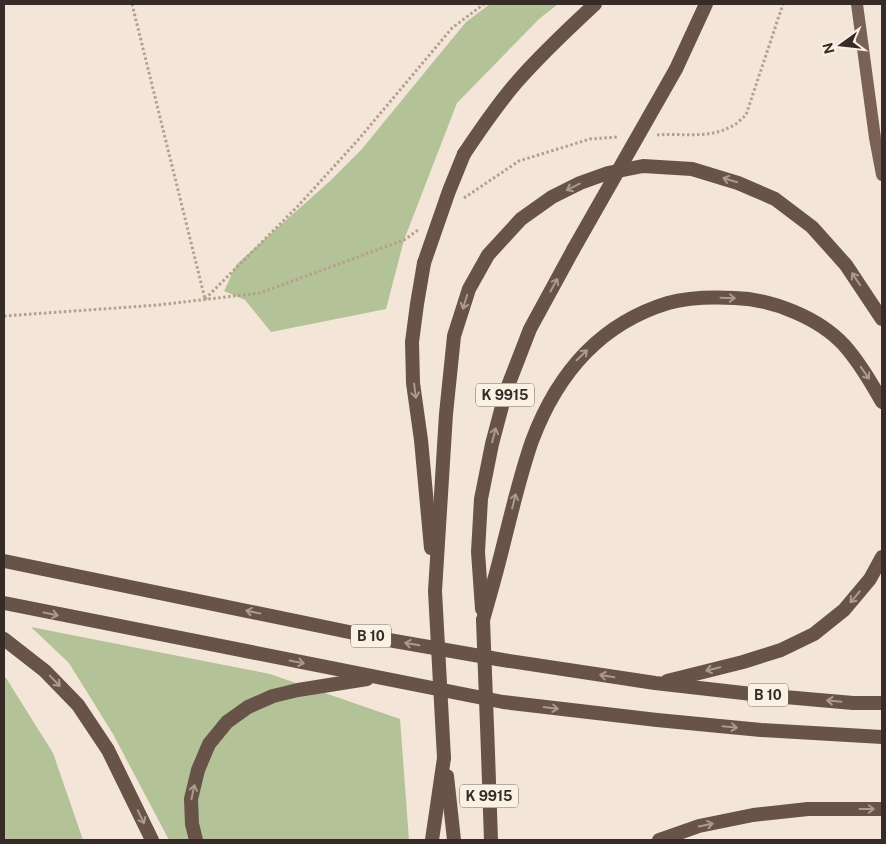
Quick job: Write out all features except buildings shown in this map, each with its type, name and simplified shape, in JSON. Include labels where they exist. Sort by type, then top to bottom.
[{"type":"highway","name":"K 9915","points":[[454,840],[444,758],[435,591],[414,383],[412,342],[417,304],[424,263],[464,154],[482,127],[517,82],[595,4]]},
{"type":"highway","name":"K 9915","points":[[491,840],[483,620],[478,552],[482,499],[492,444],[506,391],[530,329],[676,69],[706,4]]},
{"type":"highway","points":[[435,591],[446,414],[454,336],[469,289],[488,255],[521,220],[552,197],[580,183],[608,173],[643,166],[692,169],[738,183],[774,199],[812,227],[846,265],[882,320]]},
{"type":"highway","points":[[483,620],[517,488],[533,439],[550,401],[574,363],[602,336],[634,316],[669,302],[707,297],[748,298],[781,307],[818,324],[843,345],[866,374],[882,402]]},
{"type":"highway","points":[[655,683],[743,662],[781,650],[814,634],[844,610],[870,579],[882,557]]},
{"type":"highway","name":"B 10","points":[[4,562],[383,639],[503,660],[655,683],[762,695],[853,703],[882,703]]},
{"type":"highway","name":"B 10","points":[[4,603],[503,702],[742,728],[882,737]]},
{"type":"highway","points":[[4,639],[45,671],[78,705],[108,750],[152,840]]},
{"type":"highway","points":[[196,840],[192,824],[191,799],[198,770],[209,744],[227,722],[248,707],[273,696],[377,677]]},
{"type":"highway","points":[[432,840],[444,758]]},
{"type":"highway","points":[[659,840],[699,826],[753,815],[808,809],[882,809]]},
{"type":"main road","points":[[857,4],[874,138],[882,175]]},
{"type":"path","points":[[132,4],[205,300]]},
{"type":"path","points":[[205,300],[312,192],[452,28],[484,4]]},
{"type":"path","points":[[653,135],[711,134],[731,127],[746,115],[783,4]]},
{"type":"path","points":[[462,200],[519,161],[590,139],[626,137]]},
{"type":"path","points":[[4,316],[158,305],[260,293],[404,240],[420,229]]},
{"type":"green space","points":[[490,4],[558,4],[539,19],[457,103],[404,240],[386,309],[271,332],[245,300],[224,291],[237,264],[330,181],[361,150],[466,22]]},
{"type":"green space","points":[[31,627],[270,674],[400,719],[409,840],[169,840],[113,734],[69,663]]},
{"type":"green space","points":[[4,676],[53,753],[83,840],[4,840]]}]
